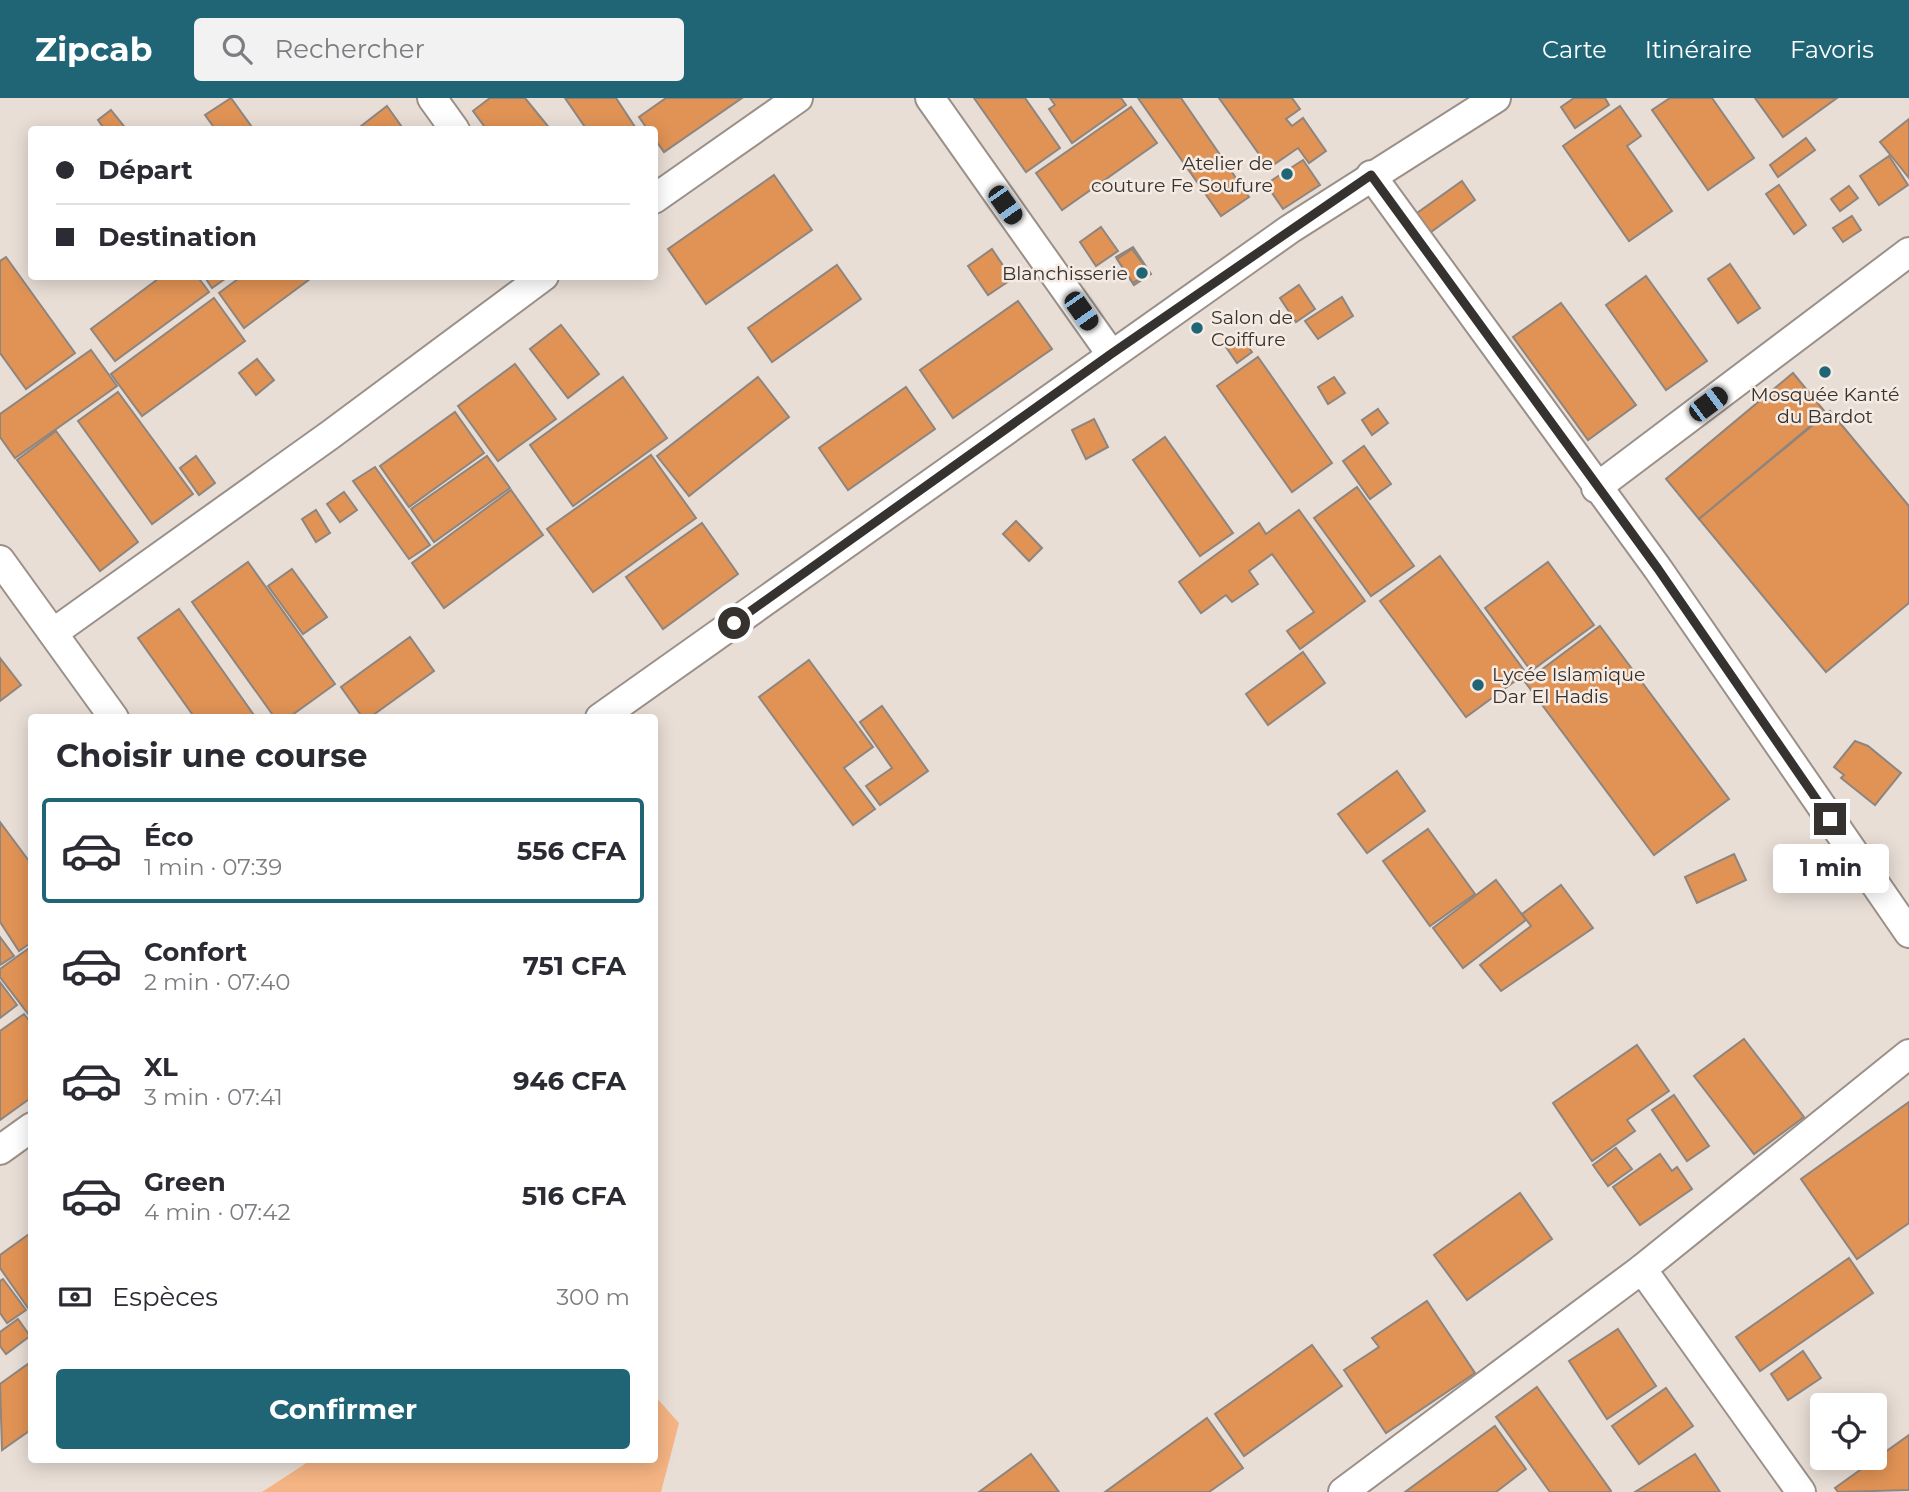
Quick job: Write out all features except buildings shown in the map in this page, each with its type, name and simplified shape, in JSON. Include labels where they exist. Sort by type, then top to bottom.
[{"type":"street","points":[[432,98],[452,126]]},
{"type":"street","points":[[658,196],[798,98]]},
{"type":"street","points":[[930,98],[1111,354]]},
{"type":"street","points":[[606,714],[1111,354],[1371,175],[1496,98]]},
{"type":"street","points":[[1371,175],[1596,488],[1658,569],[1909,933]]},
{"type":"street","points":[[1596,488],[1909,252]]},
{"type":"street","points":[[53,633],[330,435],[539,280]]},
{"type":"street","points":[[0,560],[111,714]]},
{"type":"street","points":[[1343,1492],[1642,1269],[1909,1054]]},
{"type":"street","points":[[0,1150],[28,1130]]},
{"type":"street","points":[[1642,1269],[1801,1492]]},
{"type":"shaded area","points":[[658,1399],[679,1423],[661,1492],[262,1492],[306,1463],[658,1463]]},
{"type":"place","name":"Atelier de couture Fe Soufure","points":[[1287,174]]},
{"type":"place","name":"Blanchisserie","points":[[1142,273]]},
{"type":"place","name":"Salon de Coiffure","points":[[1197,328]]},
{"type":"place","name":"Mosquée Kanté du Bardot","points":[[1825,372]]},
{"type":"place","name":"Lycée Islamique Dar El Hadis","points":[[1478,685]]},
{"type":"route","points":[[734,623],[1111,354],[1371,175],[1596,488],[1658,569],[1830,819]]}]
